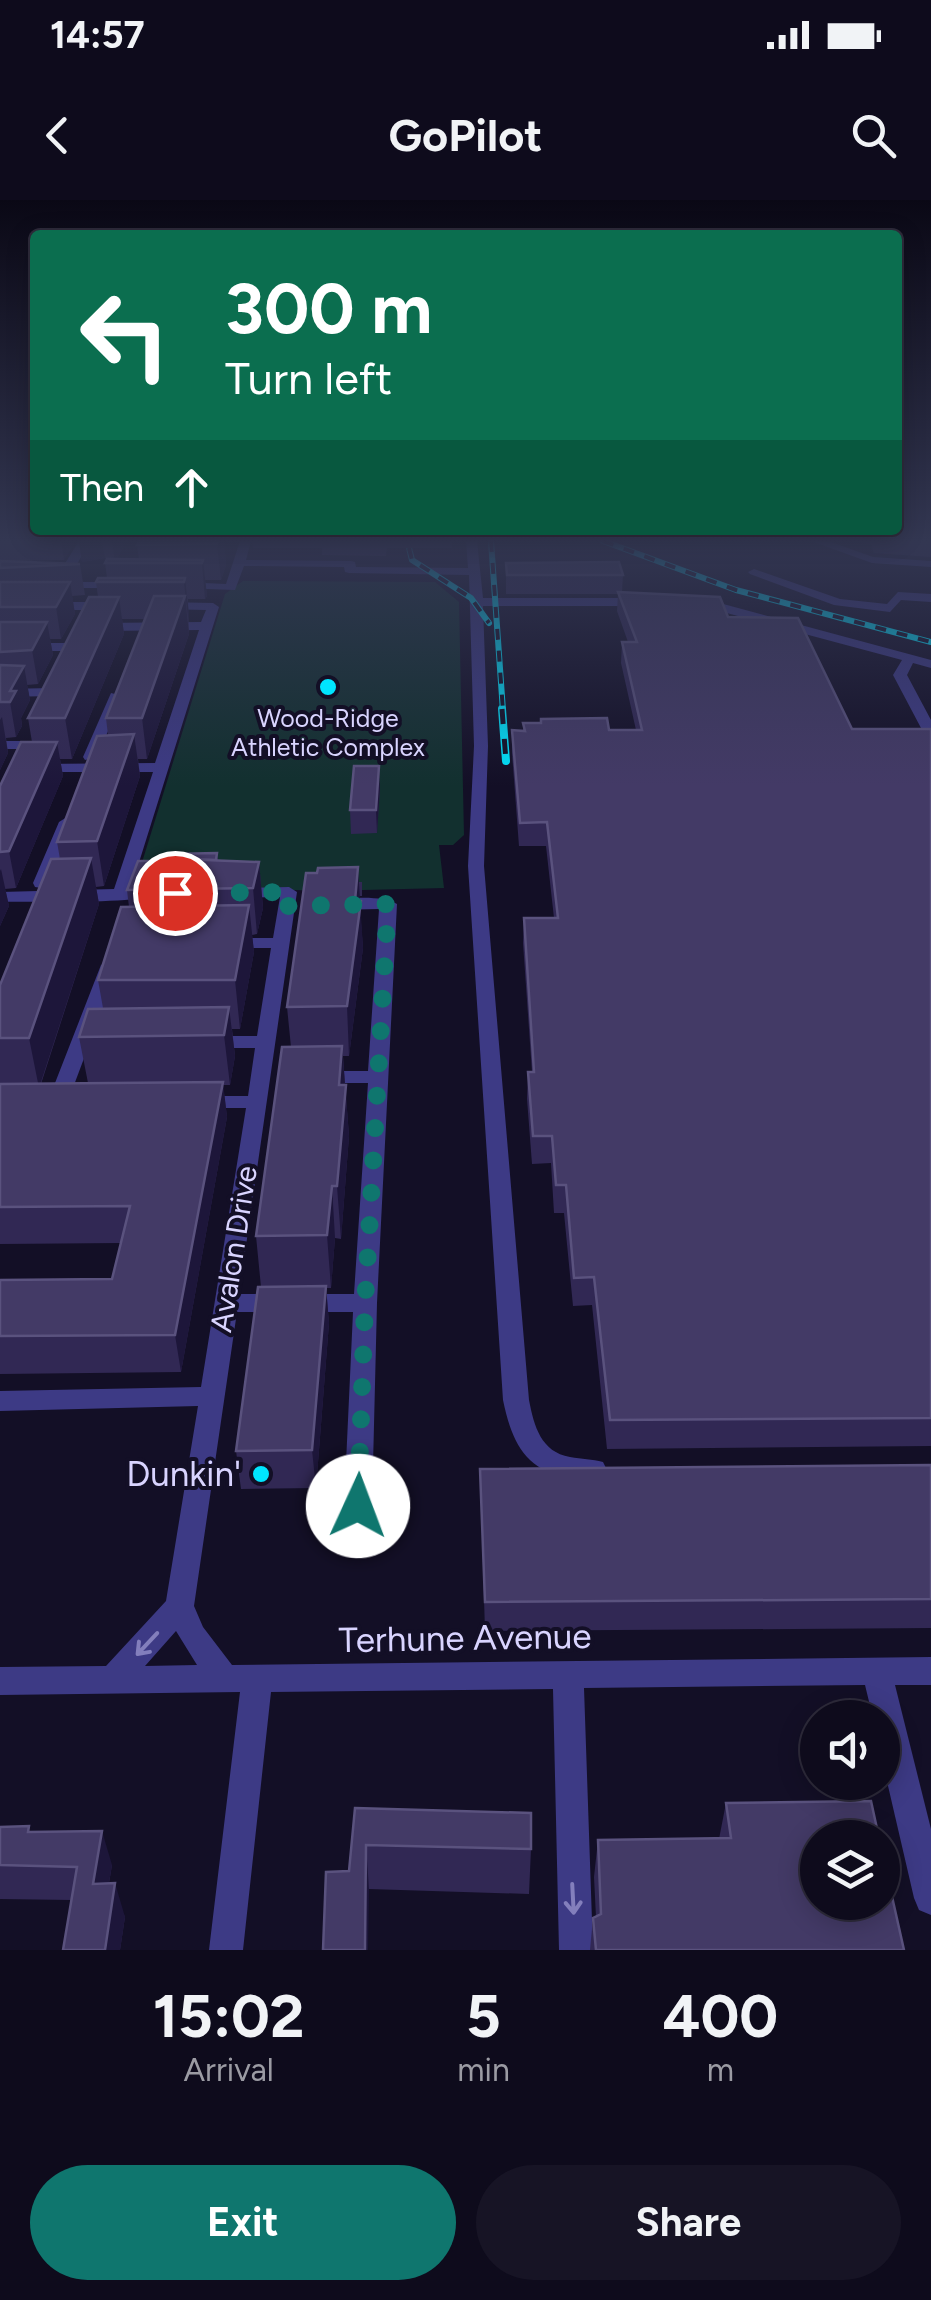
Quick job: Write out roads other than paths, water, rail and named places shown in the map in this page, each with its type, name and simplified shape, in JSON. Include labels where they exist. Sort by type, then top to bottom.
[{"type":"street","points":[[46,710],[84,623]]},
{"type":"street","points":[[130,900],[162,767],[207,623]]},
{"type":"street","points":[[478,623],[481,746],[476,866],[516,1400],[522,1432],[533,1452],[544,1460],[581,1470],[615,1470]]},
{"type":"street","points":[[780,623],[931,664]]},
{"type":"street","points":[[138,643],[146,626]]},
{"type":"street","points":[[82,627],[206,626]]},
{"type":"street","points":[[0,647],[74,647]]},
{"type":"street","points":[[909,659],[900,675],[928,728]]},
{"type":"street","points":[[81,786],[124,677]]},
{"type":"street","points":[[0,692],[60,679]]},
{"type":"street","points":[[38,727],[19,768],[162,767]]},
{"type":"street","points":[[0,745],[30,745]]},
{"type":"street","points":[[28,915],[74,805]]},
{"type":"street","points":[[0,897],[130,900],[175,893]]},
{"type":"street","points":[[213,893],[300,902],[388,904],[365,1303],[358,1506]]},
{"type":"street","name":"Avalon Drive","points":[[180,1606],[281,943],[300,902]]},
{"type":"street","points":[[209,944],[281,943]]},
{"type":"street","points":[[58,1101],[88,1043],[118,945]]},
{"type":"street","points":[[191,1042],[266,1042]]},
{"type":"street","points":[[296,1076],[378,1077]]},
{"type":"street","points":[[178,1102],[257,1102]]},
{"type":"street","points":[[226,1302],[365,1303]]},
{"type":"street","points":[[0,1401],[212,1396]]},
{"type":"street","points":[[112,1681],[180,1606],[192,1635],[242,1679],[226,1950]]},
{"type":"street","name":"Terhune Avenue","points":[[0,1681],[931,1671]]},
{"type":"street","points":[[877,1672],[931,1898]]},
{"type":"street","points":[[568,1674],[570,1849],[576,1950]]},
{"type":"railway","points":[[497,623],[503,711]]},
{"type":"railway","points":[[858,623],[931,642]]},
{"type":"railway","points":[[502,709],[506,761]]},
{"type":"place","name":"Wood-Ridge Athletic Complex","points":[[328,687]]},
{"type":"place","name":"Dunkin'","points":[[261,1474]]}]
